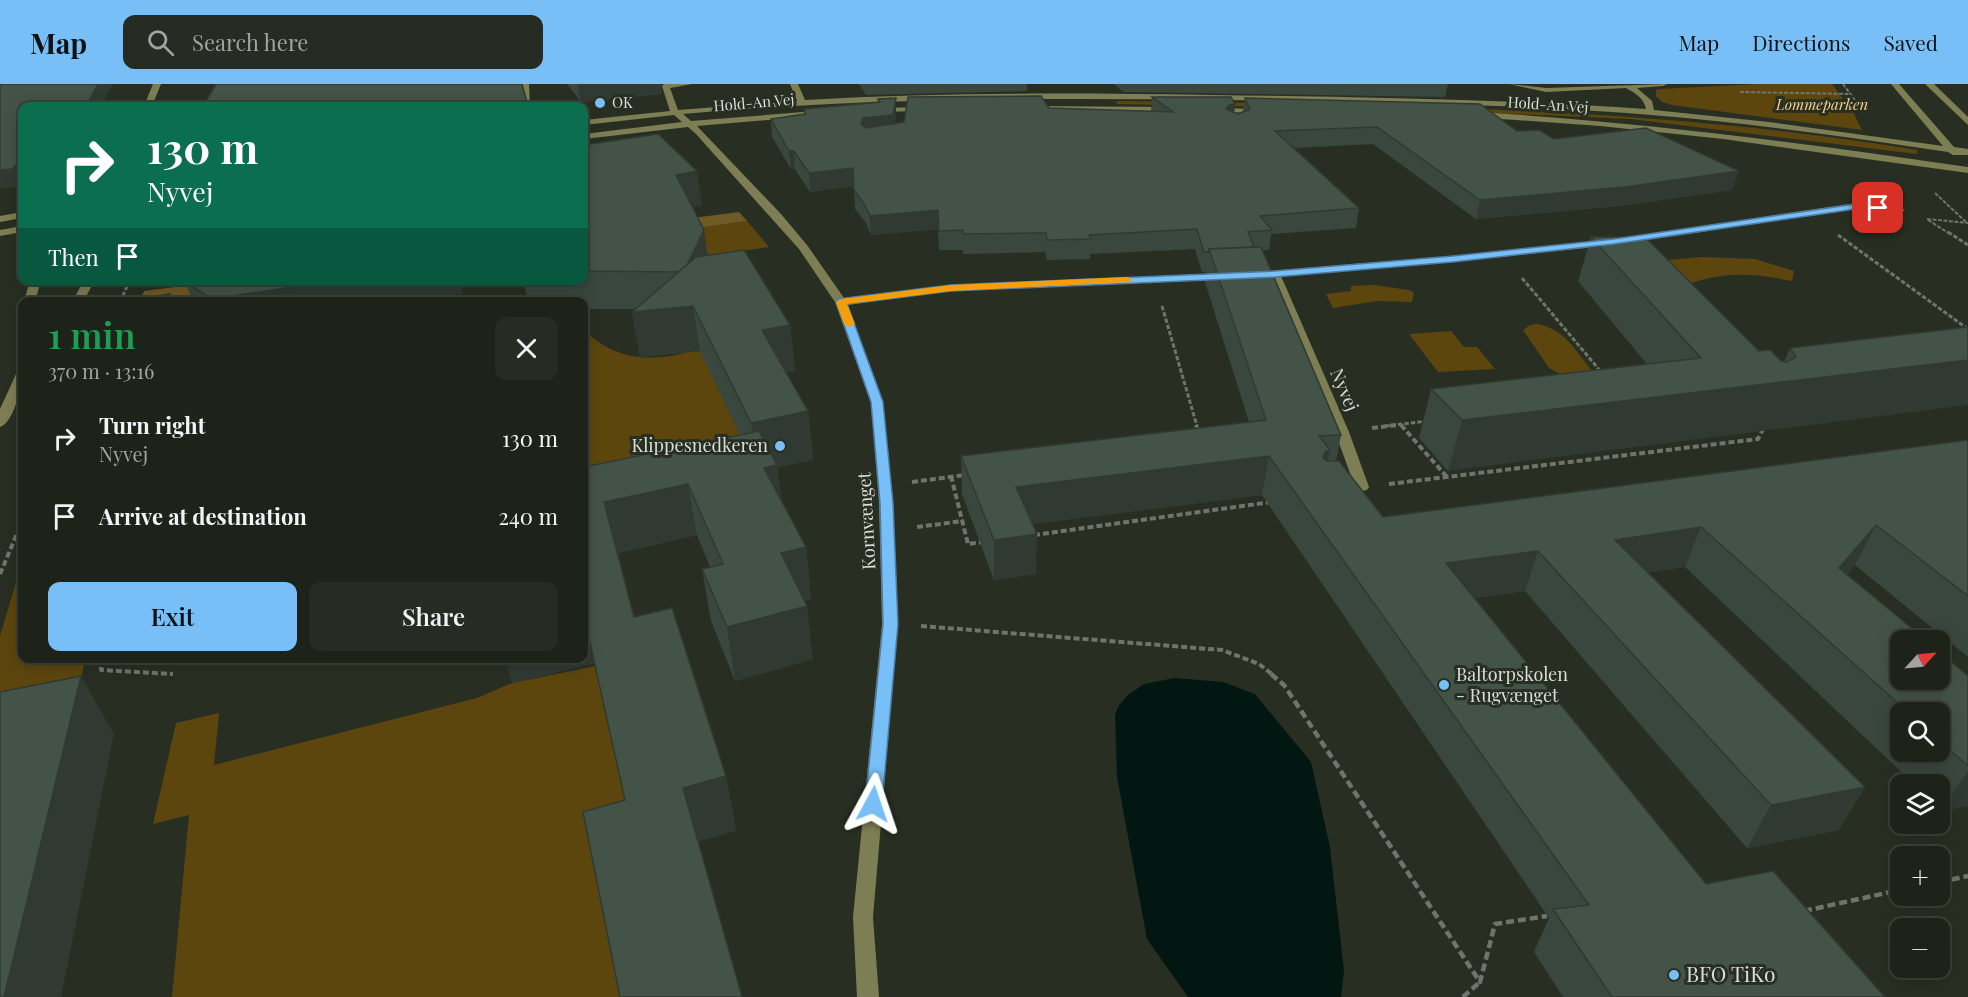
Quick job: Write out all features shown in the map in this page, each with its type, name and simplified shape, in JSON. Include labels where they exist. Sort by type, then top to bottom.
[{"type":"street","points":[[150,102],[157,84]]},
{"type":"street","points":[[525,84],[526,102]]},
{"type":"street","points":[[675,112],[666,86],[687,84]]},
{"type":"street","name":"Hold-An Vej","points":[[794,84],[801,101]]},
{"type":"street","points":[[1513,84],[1546,90],[1663,84]]},
{"type":"street","points":[[1895,84],[1967,172]]},
{"type":"street","points":[[1929,84],[1968,122]]},
{"type":"street","points":[[1628,86],[1640,93],[1649,103],[1650,112]]},
{"type":"street","points":[[1063,92],[1064,108]]},
{"type":"street","name":"Hold-An Vej","points":[[588,123],[801,101],[1063,92],[1512,104],[1650,112],[1777,126],[1968,152]]},
{"type":"street","points":[[1017,108],[1183,109]]},
{"type":"street","points":[[869,110],[903,114],[939,109]]},
{"type":"street","points":[[1204,110],[1236,114],[1277,111]]},
{"type":"street","name":"Kornvænget","points":[[675,112],[690,124],[777,216],[803,247],[841,302],[877,402],[885,485],[890,624],[863,917],[868,997]]},
{"type":"street","name":"Hold-An Vej","points":[[588,137],[690,124],[839,112]]},
{"type":"street","name":"Hold-An Vej","points":[[1463,115],[1578,122],[1712,135],[1967,172]]},
{"type":"street","points":[[841,302],[951,288],[1275,274],[1618,246],[1856,206],[1900,210]]},
{"type":"street","points":[[0,219],[18,216]]},
{"type":"street","points":[[0,233],[18,230]]},
{"type":"street","name":"Nyvej","points":[[1275,274],[1342,432],[1362,487]]},
{"type":"street","points":[[0,423],[18,383]]},
{"type":"street","points":[[1325,495],[1362,487]]},
{"type":"path","points":[[1843,84],[1850,94]]},
{"type":"path","points":[[1932,189],[1968,223]]},
{"type":"path","points":[[1900,210],[1927,219],[1968,223]]},
{"type":"path","points":[[1808,213],[1968,329]]},
{"type":"path","points":[[1927,219],[1968,245]]},
{"type":"path","points":[[1502,254],[1608,380]]},
{"type":"path","points":[[1154,279],[1199,436]]},
{"type":"path","points":[[1342,432],[1436,420]]},
{"type":"path","points":[[1362,487],[1666,452],[1758,439],[1767,421]]},
{"type":"path","points":[[1401,424],[1447,477]]},
{"type":"path","points":[[885,485],[974,474]]},
{"type":"path","points":[[951,476],[968,544],[991,541]]},
{"type":"path","points":[[1026,536],[1325,495]]},
{"type":"path","points":[[887,532],[963,521]]},
{"type":"path","points":[[0,574],[18,531]]},
{"type":"path","points":[[890,624],[1222,650],[1259,664],[1284,685],[1480,982]]},
{"type":"path","points":[[102,663],[101,670],[173,674]]},
{"type":"path","points":[[1950,880],[1968,876]]},
{"type":"path","points":[[1801,912],[1890,892]]},
{"type":"path","points":[[1463,997],[1480,982],[1495,924],[1547,916]]},
{"type":"green space","name":"Lommeparken","points":[[1758,84],[1832,84],[1854,114],[1862,130],[1672,105],[1662,102],[1656,96],[1656,90],[1660,89]]},
{"type":"green space","points":[[1116,101],[1518,110],[1618,116],[1817,135],[1917,150],[1917,154],[1630,119],[1402,109],[1117,104]]},
{"type":"green space","points":[[747,221],[769,247],[705,256],[588,243]]},
{"type":"green space","points":[[1701,257],[1755,259],[1794,271],[1792,281],[1730,275],[1692,283],[1668,260]]},
{"type":"green space","points":[[1374,285],[1409,290],[1414,293],[1412,302],[1377,301],[1333,308],[1326,294],[1351,291],[1351,286]]},
{"type":"green space","points":[[1537,324],[1555,330],[1575,348],[1592,371],[1565,377],[1549,368],[1523,330],[1530,325]]},
{"type":"green space","points":[[1451,331],[1464,347],[1477,347],[1495,369],[1438,372],[1409,334]]},
{"type":"green space","points":[[588,333],[615,351],[648,358],[684,353],[719,341],[758,472],[588,518]]},
{"type":"green space","points":[[18,575],[18,663],[84,663],[80,685],[0,828],[0,636]]},
{"type":"green space","points":[[596,666],[639,855],[625,997],[172,997],[189,815],[153,824],[176,723],[219,713],[214,765],[477,698],[512,683]]},
{"type":"shaded area","points":[[739,212],[747,221],[588,243],[588,231]]},
{"type":"shaded area","points":[[190,285],[288,285],[196,297],[141,297],[144,291]]},
{"type":"water","points":[[1175,678],[1223,682],[1255,694],[1311,762],[1330,847],[1344,971],[1341,997],[1188,997],[1147,939],[1117,777],[1115,715],[1119,705],[1128,695],[1144,684]]},
{"type":"building","points":[[0,84],[98,84],[88,102],[18,102],[18,162],[12,169],[0,170]]},
{"type":"building","points":[[216,84],[522,84],[527,102],[205,102]]},
{"type":"building","points":[[1041,96],[1049,108],[1173,112],[1152,97],[1231,97],[1235,104],[1229,105],[1226,109],[1238,114],[1250,109],[1245,98],[1480,104],[1517,131],[1539,130],[1554,139],[1646,128],[1739,171],[1625,187],[1480,200],[1377,127],[1275,131],[1359,208],[1260,216],[1272,230],[1248,232],[1254,247],[1209,249],[1209,252],[1204,252],[1197,229],[1089,235],[1091,239],[1047,240],[1046,233],[963,234],[963,230],[939,231],[938,210],[870,216],[854,190],[853,168],[809,173],[794,151],[789,151],[771,119],[805,114],[804,109],[880,102],[878,99],[896,98],[893,115],[863,118],[861,124],[866,128],[904,122],[908,97]]},
{"type":"building","points":[[658,134],[697,171],[676,175],[704,230],[687,265],[679,272],[588,271],[588,144]]},
{"type":"building","points":[[1591,237],[1645,237],[1759,351],[1770,350],[1781,361],[1787,362],[1796,357],[1790,348],[1968,327],[1968,360],[1462,420],[1431,389],[1701,358]]},
{"type":"building","points":[[1261,247],[1341,435],[1319,436],[1330,450],[1325,452],[1323,458],[1327,461],[1339,461],[1383,517],[1968,440],[1968,596],[1876,525],[1839,568],[1914,630],[1890,630],[1890,690],[1950,690],[1950,661],[1968,676],[1968,766],[1950,750],[1950,702],[1897,702],[1701,527],[1615,540],[1865,787],[1771,805],[1538,551],[1446,563],[1706,884],[1773,871],[1885,997],[1612,997],[1553,909],[1589,905],[1269,456],[1016,487],[1037,534],[994,540],[961,456],[1266,420],[1209,249]]},
{"type":"building","points":[[744,250],[790,325],[762,330],[808,411],[751,423],[693,306],[632,312],[696,257]]},
{"type":"building","points":[[190,285],[305,285],[225,297],[209,297]]},
{"type":"building","points":[[170,294],[170,297],[152,297]]},
{"type":"building","points":[[759,431],[777,465],[764,468],[806,547],[781,553],[807,606],[727,627],[702,569],[723,564],[688,484],[604,502],[634,617],[672,608],[726,776],[683,788],[742,997],[620,997],[583,812],[625,800],[588,634],[588,466]]},
{"type":"building","points":[[81,676],[4,997],[0,997],[0,692]]},
{"type":"slow traffic","points":[[849,324],[841,302],[951,288],[1127,280]]},
{"type":"place","name":"OK","points":[[600,103]]},
{"type":"place","name":"Klippesnedkeren","points":[[780,446]]},
{"type":"place","name":"Baltorpskolen - Rugvænget","points":[[1444,685]]},
{"type":"place","name":"BFO TiKo","points":[[1674,975]]},
{"type":"route","points":[[873,804],[890,624],[886,503],[877,402],[841,302],[951,288],[1275,274],[1453,259],[1614,242],[1856,206],[1878,208]]}]
